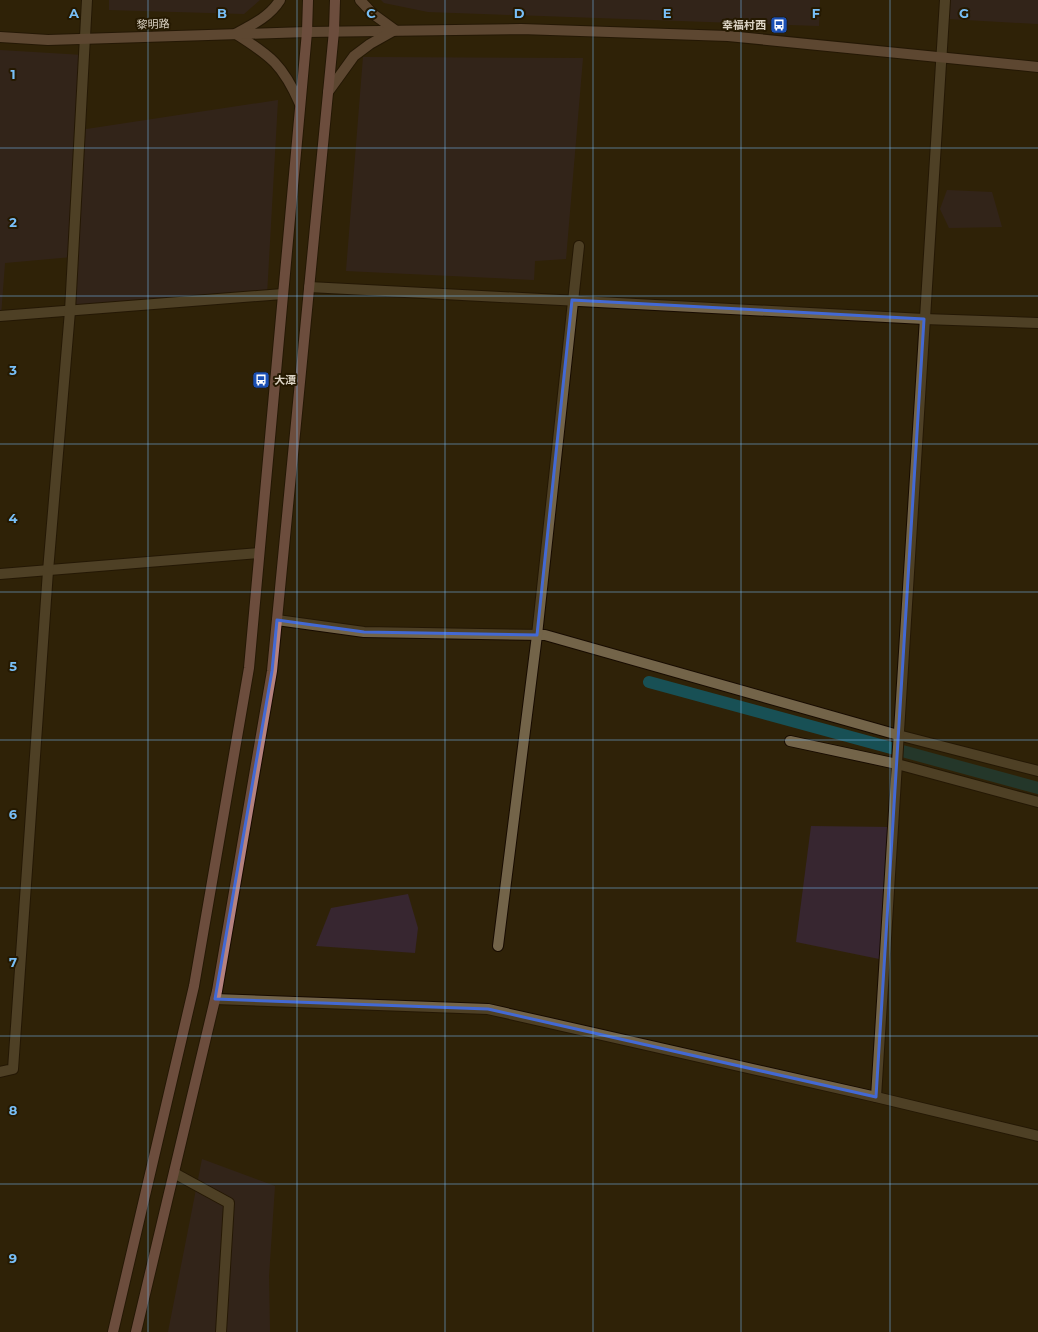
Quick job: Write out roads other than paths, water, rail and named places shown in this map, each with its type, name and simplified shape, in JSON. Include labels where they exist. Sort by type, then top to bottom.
[{"type":"main road","points":[[280,0],[274,9],[260,20],[236,34],[266,52],[281,69],[292,86],[300,104]]},
{"type":"main road","points":[[113,1332],[194,986],[249,668],[307,32],[308,0]]},
{"type":"main road","points":[[136,1332],[215,999],[272,671],[334,31],[335,0]]},
{"type":"main road","points":[[328,92],[354,56],[370,44],[395,30],[373,14],[360,0]]},
{"type":"main road","name":"黎明路","points":[[0,37],[48,40],[334,31],[521,29],[728,36],[1038,67]]},
{"type":"street","points":[[0,1072],[13,1069],[48,571],[70,310],[87,0]]},
{"type":"street","points":[[876,1096],[940,57],[945,0]]},
{"type":"street","points":[[498,946],[537,635],[579,246]]},
{"type":"street","points":[[309,287],[924,319],[1038,323]]},
{"type":"street","points":[[0,316],[283,294]]},
{"type":"street","points":[[0,574],[259,553]]},
{"type":"street","points":[[277,620],[364,632],[537,635],[552,637],[898,735],[1038,770]]},
{"type":"street","points":[[790,740],[897,764],[1038,802]]},
{"type":"street","points":[[215,999],[488,1009],[876,1096],[1038,1136]]},
{"type":"street","points":[[174,1173],[228,1203],[221,1332]]},
{"type":"waterway","points":[[649,682],[1038,788]]},
{"type":"place","name":"幸福村西","points":[[779,25]]},
{"type":"place","name":"大潭","points":[[261,380]]}]
